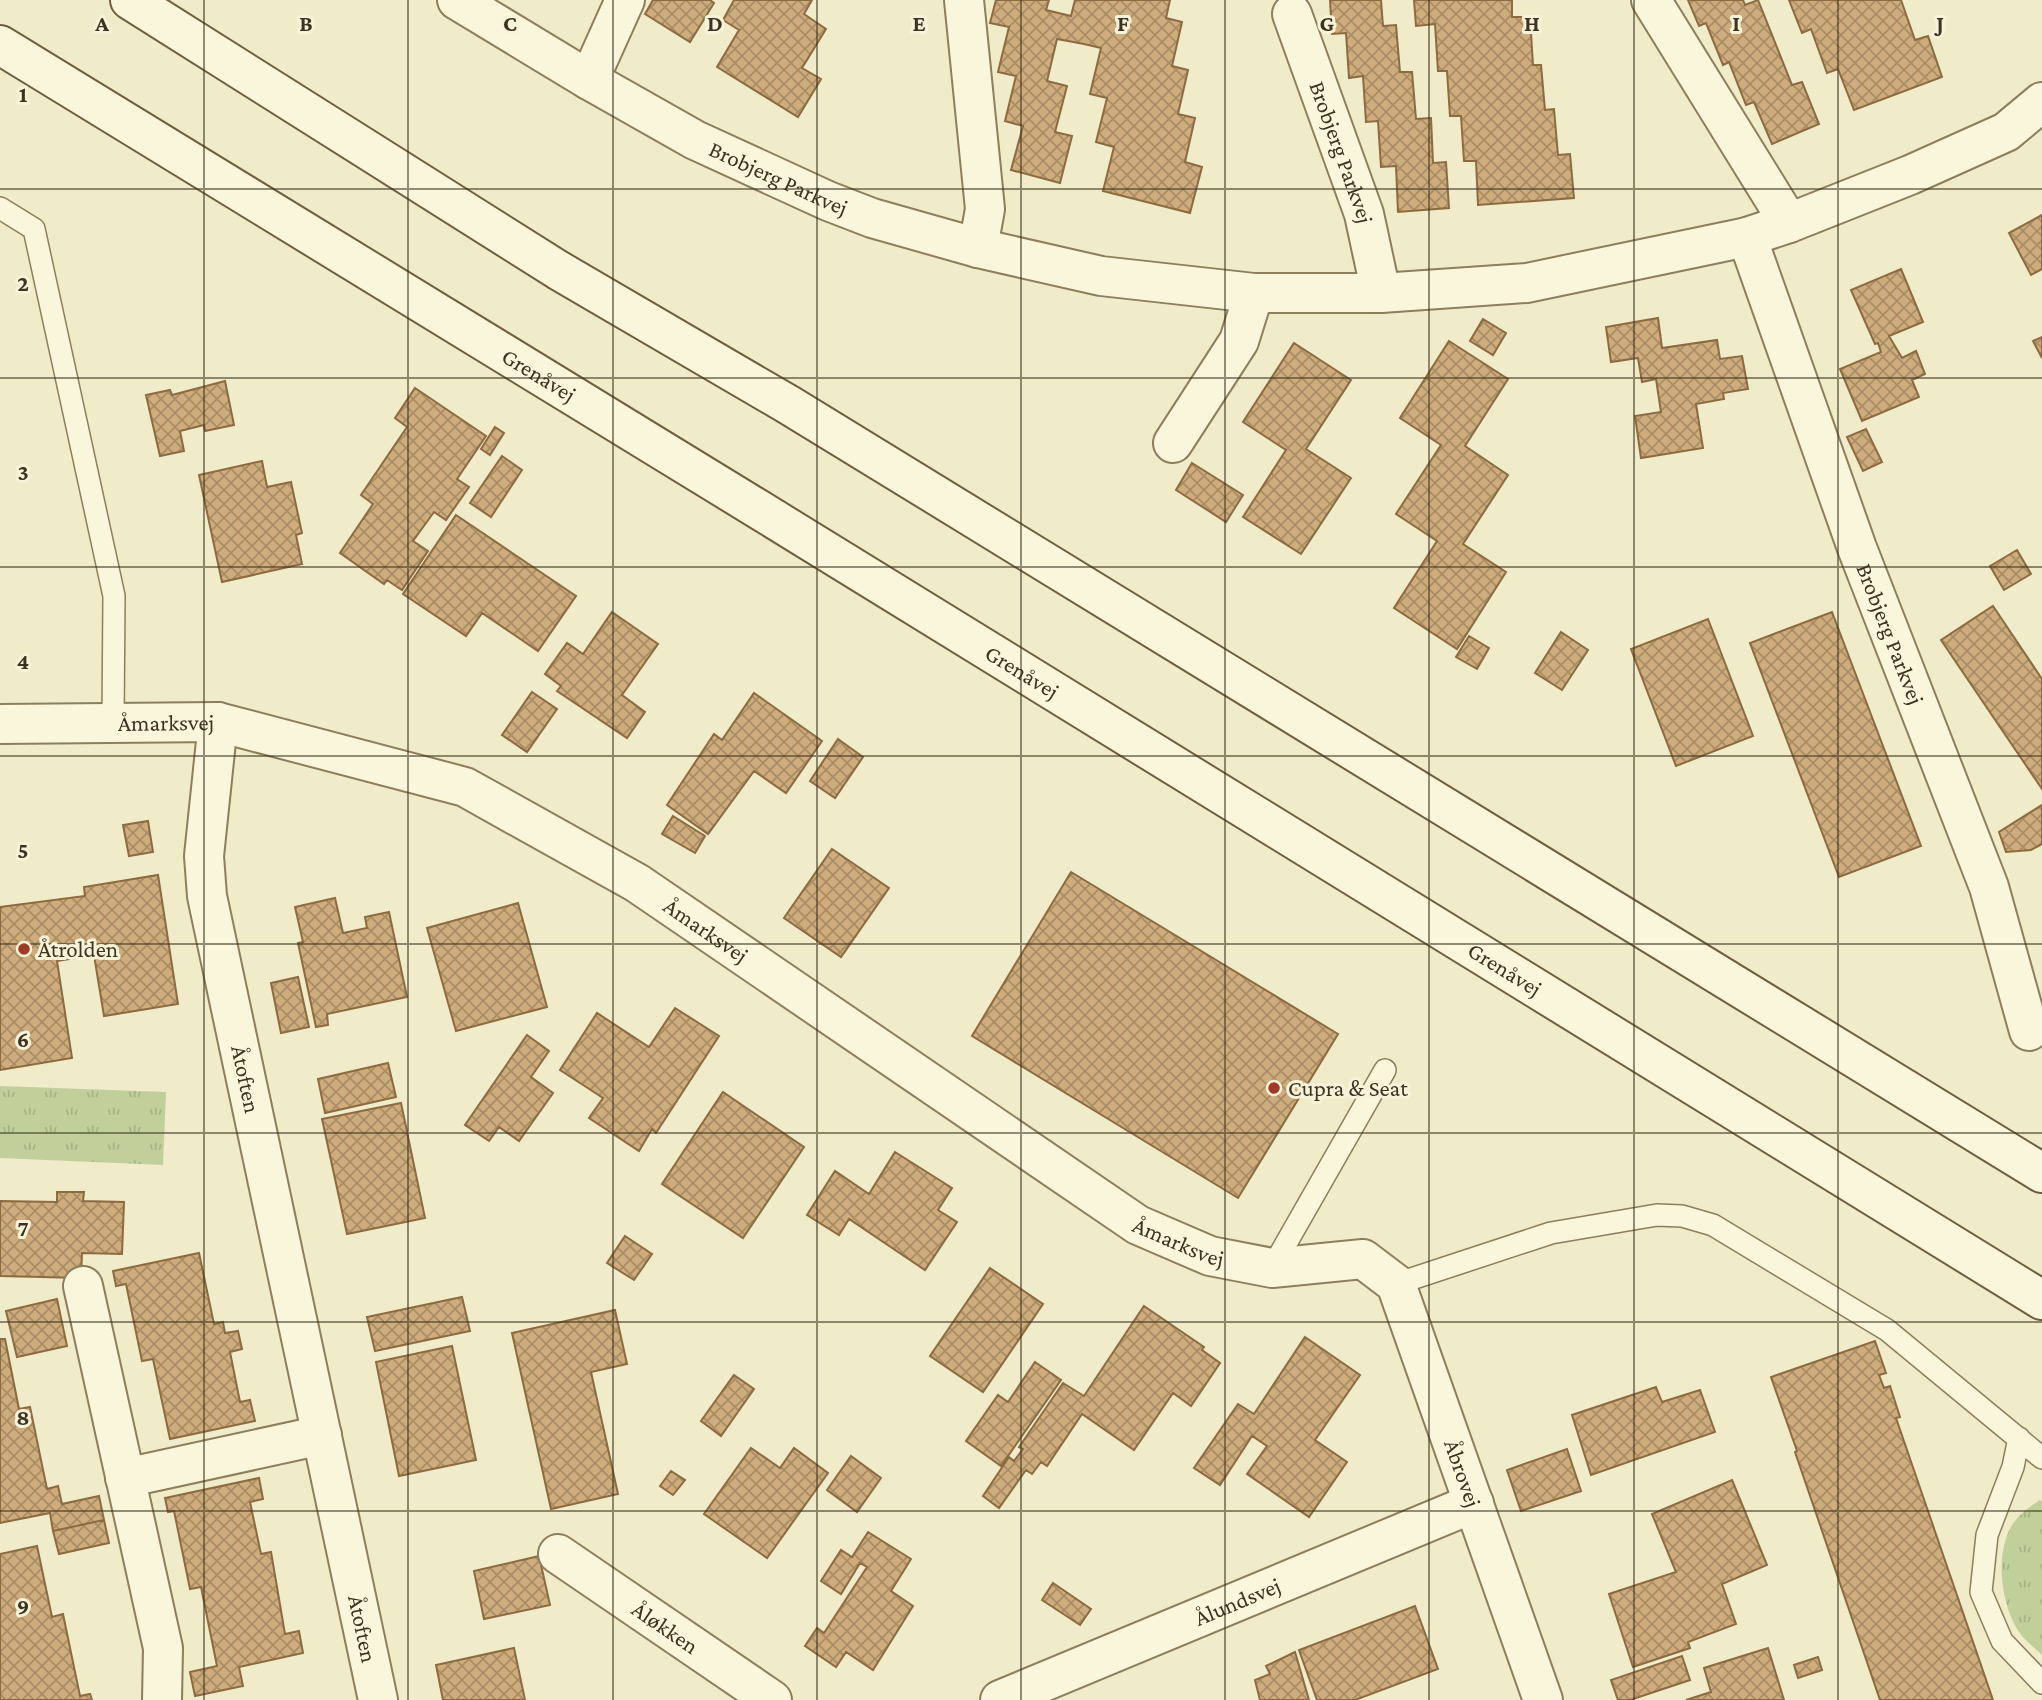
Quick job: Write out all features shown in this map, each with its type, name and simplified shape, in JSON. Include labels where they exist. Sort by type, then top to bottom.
[{"type":"street","points":[[130,0],[558,270],[789,405],[2042,1172]]},
{"type":"street","name":"Brobjerg Parkvej","points":[[457,0],[695,140],[828,201],[872,218],[978,248],[1101,276],[1254,293],[1381,293],[1527,284],[1747,237],[1790,223],[1910,175],[2006,132],[2042,102]]},
{"type":"street","points":[[589,80],[625,0]]},
{"type":"street","points":[[964,0],[985,209],[978,248]]},
{"type":"street","points":[[1651,0],[1790,223]]},
{"type":"street","name":"Brobjerg Parkvej","points":[[1292,14],[1364,214],[1381,293]]},
{"type":"street","name":"Grenåvej","points":[[0,45],[2042,1300]]},
{"type":"street","name":"Brobjerg Parkvej","points":[[1747,237],[1857,548],[1989,887],[2029,1031]]},
{"type":"street","points":[[1173,443],[1239,341],[1254,293]]},
{"type":"street","name":"Åmarksvej","points":[[0,724],[218,722],[465,787],[637,883],[1138,1225],[1210,1256],[1272,1268],[1363,1259],[1396,1284]]},
{"type":"street","name":"Åtoften","points":[[218,722],[204,856],[207,896],[378,1700]]},
{"type":"street","name":"Åbrovej","points":[[1396,1284],[1543,1700]]},
{"type":"street","points":[[83,1286],[163,1648],[162,1700]]},
{"type":"street","points":[[125,1478],[322,1435]]},
{"type":"street","name":"Ålundsvej","points":[[1000,1700],[1474,1503]]},
{"type":"street","name":"Åløkken","points":[[558,1554],[772,1700]]},
{"type":"lane","points":[[0,208],[34,229],[40,256],[114,596],[113,723]]},
{"type":"lane","points":[[1272,1268],[1385,1070]]},
{"type":"lane","points":[[1396,1284],[1551,1233],[1657,1215],[1682,1216],[1713,1225],[1887,1330],[2042,1458]]},
{"type":"lane","points":[[2019,1438],[2013,1466],[1987,1535],[1981,1592],[2003,1641],[2042,1683]]},
{"type":"green space","points":[[0,1086],[166,1092],[163,1165],[0,1158]]},
{"type":"green space","points":[[2040,1500],[2042,1655],[2024,1639],[2015,1626],[2005,1599],[2002,1570],[2002,1556],[2012,1526],[2022,1513]]},
{"type":"building","points":[[653,0],[710,0],[714,3],[690,42],[645,14]]},
{"type":"building","points":[[734,0],[812,0],[804,14],[826,29],[802,68],[821,79],[798,117],[717,67],[739,30],[723,20]]},
{"type":"building","points":[[996,0],[1049,0],[1046,10],[1071,16],[1075,0],[1170,0],[1166,18],[1182,22],[1172,66],[1188,70],[1178,114],[1195,118],[1185,162],[1202,167],[1190,213],[1103,191],[1114,147],[1096,142],[1107,98],[1090,94],[1101,48],[1057,39],[1047,81],[1067,86],[1055,132],[1072,136],[1060,183],[1011,170],[1023,126],[1005,121],[1016,76],[998,72],[1009,27],[990,23]]},
{"type":"building","points":[[1330,0],[1381,0],[1383,26],[1396,25],[1400,72],[1412,72],[1416,119],[1431,118],[1433,163],[1446,162],[1449,208],[1398,212],[1396,166],[1381,167],[1378,121],[1366,122],[1363,76],[1349,78],[1346,33],[1332,34]]},
{"type":"building","points":[[1414,0],[1512,0],[1512,17],[1530,17],[1533,65],[1541,65],[1545,110],[1554,109],[1558,155],[1570,154],[1574,198],[1478,205],[1476,161],[1464,161],[1461,116],[1450,116],[1447,71],[1438,71],[1435,24],[1416,26]]},
{"type":"building","points":[[1688,0],[1743,0],[1745,5],[1758,0],[1792,85],[1802,82],[1819,124],[1772,144],[1754,102],[1746,105],[1729,62],[1723,65],[1706,23],[1699,26]]},
{"type":"building","points":[[1789,0],[1901,0],[1915,40],[1928,36],[1942,77],[1854,110],[1838,69],[1827,73],[1811,29],[1802,33]]},
{"type":"building","points":[[2042,215],[2042,269],[2031,275],[2009,233]]},
{"type":"building","points":[[1901,269],[1923,322],[1889,336],[1902,358],[1916,351],[1925,374],[1912,380],[1919,397],[1862,421],[1840,369],[1881,352],[1851,290]]},
{"type":"building","points":[[1658,318],[1662,348],[1717,340],[1720,359],[1742,356],[1748,389],[1723,393],[1724,399],[1696,404],[1703,448],[1641,458],[1635,416],[1661,412],[1656,379],[1642,382],[1638,358],[1611,362],[1606,327]]},
{"type":"building","points":[[1483,319],[1506,333],[1493,355],[1470,341]]},
{"type":"building","points":[[2042,337],[2042,358],[2033,341]]},
{"type":"building","points":[[1449,341],[1508,379],[1465,446],[1508,475],[1463,544],[1506,572],[1457,649],[1394,608],[1437,541],[1396,514],[1441,445],[1400,418]]},
{"type":"building","points":[[1294,343],[1351,380],[1306,449],[1351,478],[1301,554],[1243,517],[1286,450],[1243,422]]},
{"type":"building","points":[[225,381],[234,425],[205,431],[204,425],[180,431],[184,451],[160,456],[146,395],[170,390],[172,395]]},
{"type":"building","points":[[415,388],[486,436],[457,479],[469,487],[446,520],[434,512],[413,541],[428,551],[402,590],[387,580],[384,584],[340,553],[373,504],[361,495],[407,427],[395,418]]},
{"type":"building","points":[[495,427],[504,433],[490,455],[481,449]]},
{"type":"building","points":[[1866,429],[1882,462],[1863,471],[1847,437]]},
{"type":"building","points":[[502,456],[522,470],[491,517],[470,503]]},
{"type":"building","points":[[262,461],[267,487],[291,482],[302,533],[296,535],[302,564],[222,582],[199,475]]},
{"type":"building","points":[[1192,463],[1243,495],[1226,522],[1176,490]]},
{"type":"building","points":[[456,515],[576,596],[538,651],[482,613],[466,636],[403,594]]},
{"type":"building","points":[[2017,550],[2031,574],[2004,590],[1990,566]]},
{"type":"building","points":[[1993,606],[2042,679],[2042,789],[1941,640]]},
{"type":"building","points":[[612,612],[658,644],[622,695],[645,712],[627,738],[557,691],[561,686],[545,674],[567,643],[583,654]]},
{"type":"building","points":[[1832,612],[1921,846],[1839,877],[1750,643]]},
{"type":"building","points":[[1708,619],[1753,736],[1676,766],[1631,649]]},
{"type":"building","points":[[1561,632],[1588,650],[1562,690],[1535,673]]},
{"type":"building","points":[[1469,636],[1489,648],[1477,669],[1456,657]]},
{"type":"building","points":[[532,692],[557,709],[527,752],[502,735]]},
{"type":"building","points":[[754,693],[822,741],[786,793],[754,771],[708,834],[667,805],[714,734],[722,740]]},
{"type":"building","points":[[838,739],[863,757],[835,798],[810,781]]},
{"type":"building","points":[[2042,805],[2042,844],[2031,850],[2006,852],[1999,832]]},
{"type":"building","points":[[673,816],[705,836],[695,853],[662,834]]},
{"type":"building","points":[[148,821],[153,852],[129,856],[123,825]]},
{"type":"building","points":[[832,849],[889,888],[841,957],[784,918]]},
{"type":"building","points":[[1071,872],[1338,1034],[1238,1198],[972,1036]]},
{"type":"building","points":[[158,875],[178,1004],[104,1016],[94,955],[57,961],[72,1058],[0,1070],[0,907],[85,896],[84,887]]},
{"type":"building","points":[[335,898],[343,933],[367,928],[365,917],[389,912],[407,997],[327,1014],[328,1025],[316,1027],[298,943],[303,942],[295,907]]},
{"type":"building","points":[[518,903],[547,1007],[456,1031],[427,928]]},
{"type":"building","points":[[298,977],[309,1027],[281,1033],[271,983]]},
{"type":"building","points":[[675,1008],[719,1036],[656,1133],[652,1129],[639,1151],[589,1118],[603,1098],[560,1070],[597,1013],[649,1047]]},
{"type":"building","points":[[527,1035],[549,1051],[531,1077],[553,1093],[519,1141],[499,1127],[489,1141],[465,1125]]},
{"type":"building","points":[[388,1063],[396,1097],[325,1113],[318,1079]]},
{"type":"building","points":[[723,1092],[804,1147],[743,1238],[662,1184]]},
{"type":"building","points":[[401,1103],[425,1218],[347,1234],[322,1119]]},
{"type":"building","points":[[895,1152],[952,1188],[938,1210],[957,1222],[925,1270],[849,1219],[839,1235],[807,1215],[835,1171],[869,1194]]},
{"type":"building","points":[[57,1192],[84,1192],[83,1201],[124,1202],[122,1254],[82,1253],[81,1278],[0,1276],[0,1201],[57,1202]]},
{"type":"building","points":[[625,1236],[652,1254],[634,1280],[607,1263]]},
{"type":"building","points":[[199,1253],[214,1324],[223,1322],[225,1333],[238,1331],[242,1349],[230,1352],[240,1402],[250,1400],[255,1421],[170,1439],[153,1359],[142,1361],[126,1284],[116,1286],[113,1271]]},
{"type":"building","points":[[990,1268],[1043,1304],[983,1392],[930,1356]]},
{"type":"building","points":[[462,1297],[470,1331],[375,1351],[367,1317]]},
{"type":"building","points":[[57,1299],[67,1346],[17,1357],[6,1311]]},
{"type":"building","points":[[1144,1306],[1204,1347],[1202,1350],[1220,1363],[1191,1406],[1173,1393],[1134,1450],[1082,1414],[1047,1466],[1041,1462],[1032,1474],[1026,1470],[999,1508],[983,1496],[1009,1457],[1014,1461],[1023,1449],[1019,1447],[1063,1383],[1084,1396]]},
{"type":"building","points":[[615,1310],[627,1364],[591,1372],[618,1494],[551,1509],[512,1333]]},
{"type":"building","points":[[1305,1337],[1360,1375],[1315,1440],[1347,1462],[1309,1517],[1247,1474],[1267,1446],[1252,1436],[1220,1485],[1194,1468],[1238,1404],[1254,1414]]},
{"type":"building","points":[[0,1339],[5,1339],[19,1409],[30,1407],[47,1489],[58,1486],[62,1504],[99,1496],[104,1520],[53,1531],[50,1513],[0,1523]]},
{"type":"building","points":[[1875,1341],[1886,1373],[1879,1375],[1884,1388],[1890,1386],[1900,1417],[1896,1418],[1993,1700],[1880,1700],[1795,1452],[1797,1451],[1771,1377]]},
{"type":"building","points":[[452,1346],[476,1460],[399,1476],[376,1362]]},
{"type":"building","points":[[1035,1362],[1061,1380],[1001,1466],[966,1441],[998,1395],[1008,1402]]},
{"type":"building","points":[[734,1375],[754,1389],[721,1436],[701,1421]]},
{"type":"building","points":[[1656,1387],[1662,1402],[1700,1390],[1715,1432],[1591,1475],[1572,1415]]},
{"type":"building","points":[[751,1448],[780,1468],[794,1448],[828,1473],[767,1558],[704,1514]]},
{"type":"building","points":[[1567,1449],[1581,1491],[1521,1511],[1507,1470]]},
{"type":"building","points":[[851,1456],[881,1478],[857,1512],[827,1490]]},
{"type":"building","points":[[671,1471],[685,1480],[673,1495],[660,1486]]},
{"type":"building","points":[[259,1478],[263,1499],[250,1502],[261,1554],[271,1552],[285,1634],[299,1631],[303,1653],[239,1667],[243,1686],[195,1696],[190,1672],[217,1666],[201,1587],[190,1589],[174,1511],[168,1512],[165,1498]]},
{"type":"building","points":[[1732,1480],[1767,1565],[1722,1584],[1736,1624],[1688,1642],[1690,1648],[1633,1667],[1609,1594],[1676,1572],[1652,1514]]},
{"type":"building","points":[[104,1520],[109,1543],[59,1554],[53,1531]]},
{"type":"building","points":[[868,1532],[911,1559],[891,1591],[913,1606],[873,1670],[846,1652],[836,1667],[805,1646],[817,1628],[824,1633],[867,1567],[860,1563],[841,1594],[821,1581],[841,1550],[852,1557]]},
{"type":"building","points":[[37,1546],[52,1617],[63,1614],[80,1696],[90,1694],[92,1700],[0,1700],[0,1554]]},
{"type":"building","points":[[539,1556],[550,1605],[484,1619],[474,1571]]},
{"type":"building","points":[[1053,1583],[1091,1609],[1080,1625],[1042,1600]]},
{"type":"building","points":[[1415,1606],[1438,1669],[1355,1700],[1317,1700],[1299,1650]]},
{"type":"building","points":[[514,1648],[525,1700],[443,1700],[436,1665]]},
{"type":"building","points":[[1768,1648],[1784,1700],[1686,1700],[1711,1692],[1704,1668]]},
{"type":"building","points":[[1295,1652],[1309,1700],[1260,1700],[1255,1680],[1270,1674],[1266,1666]]},
{"type":"building","points":[[1682,1656],[1690,1680],[1630,1700],[1618,1700],[1611,1680]]},
{"type":"building","points":[[1818,1657],[1822,1670],[1798,1678],[1794,1665]]},
{"type":"place","name":"Åtrolden","points":[[24,949]]},
{"type":"place","name":"Cupra & Seat","points":[[1274,1088]]}]
